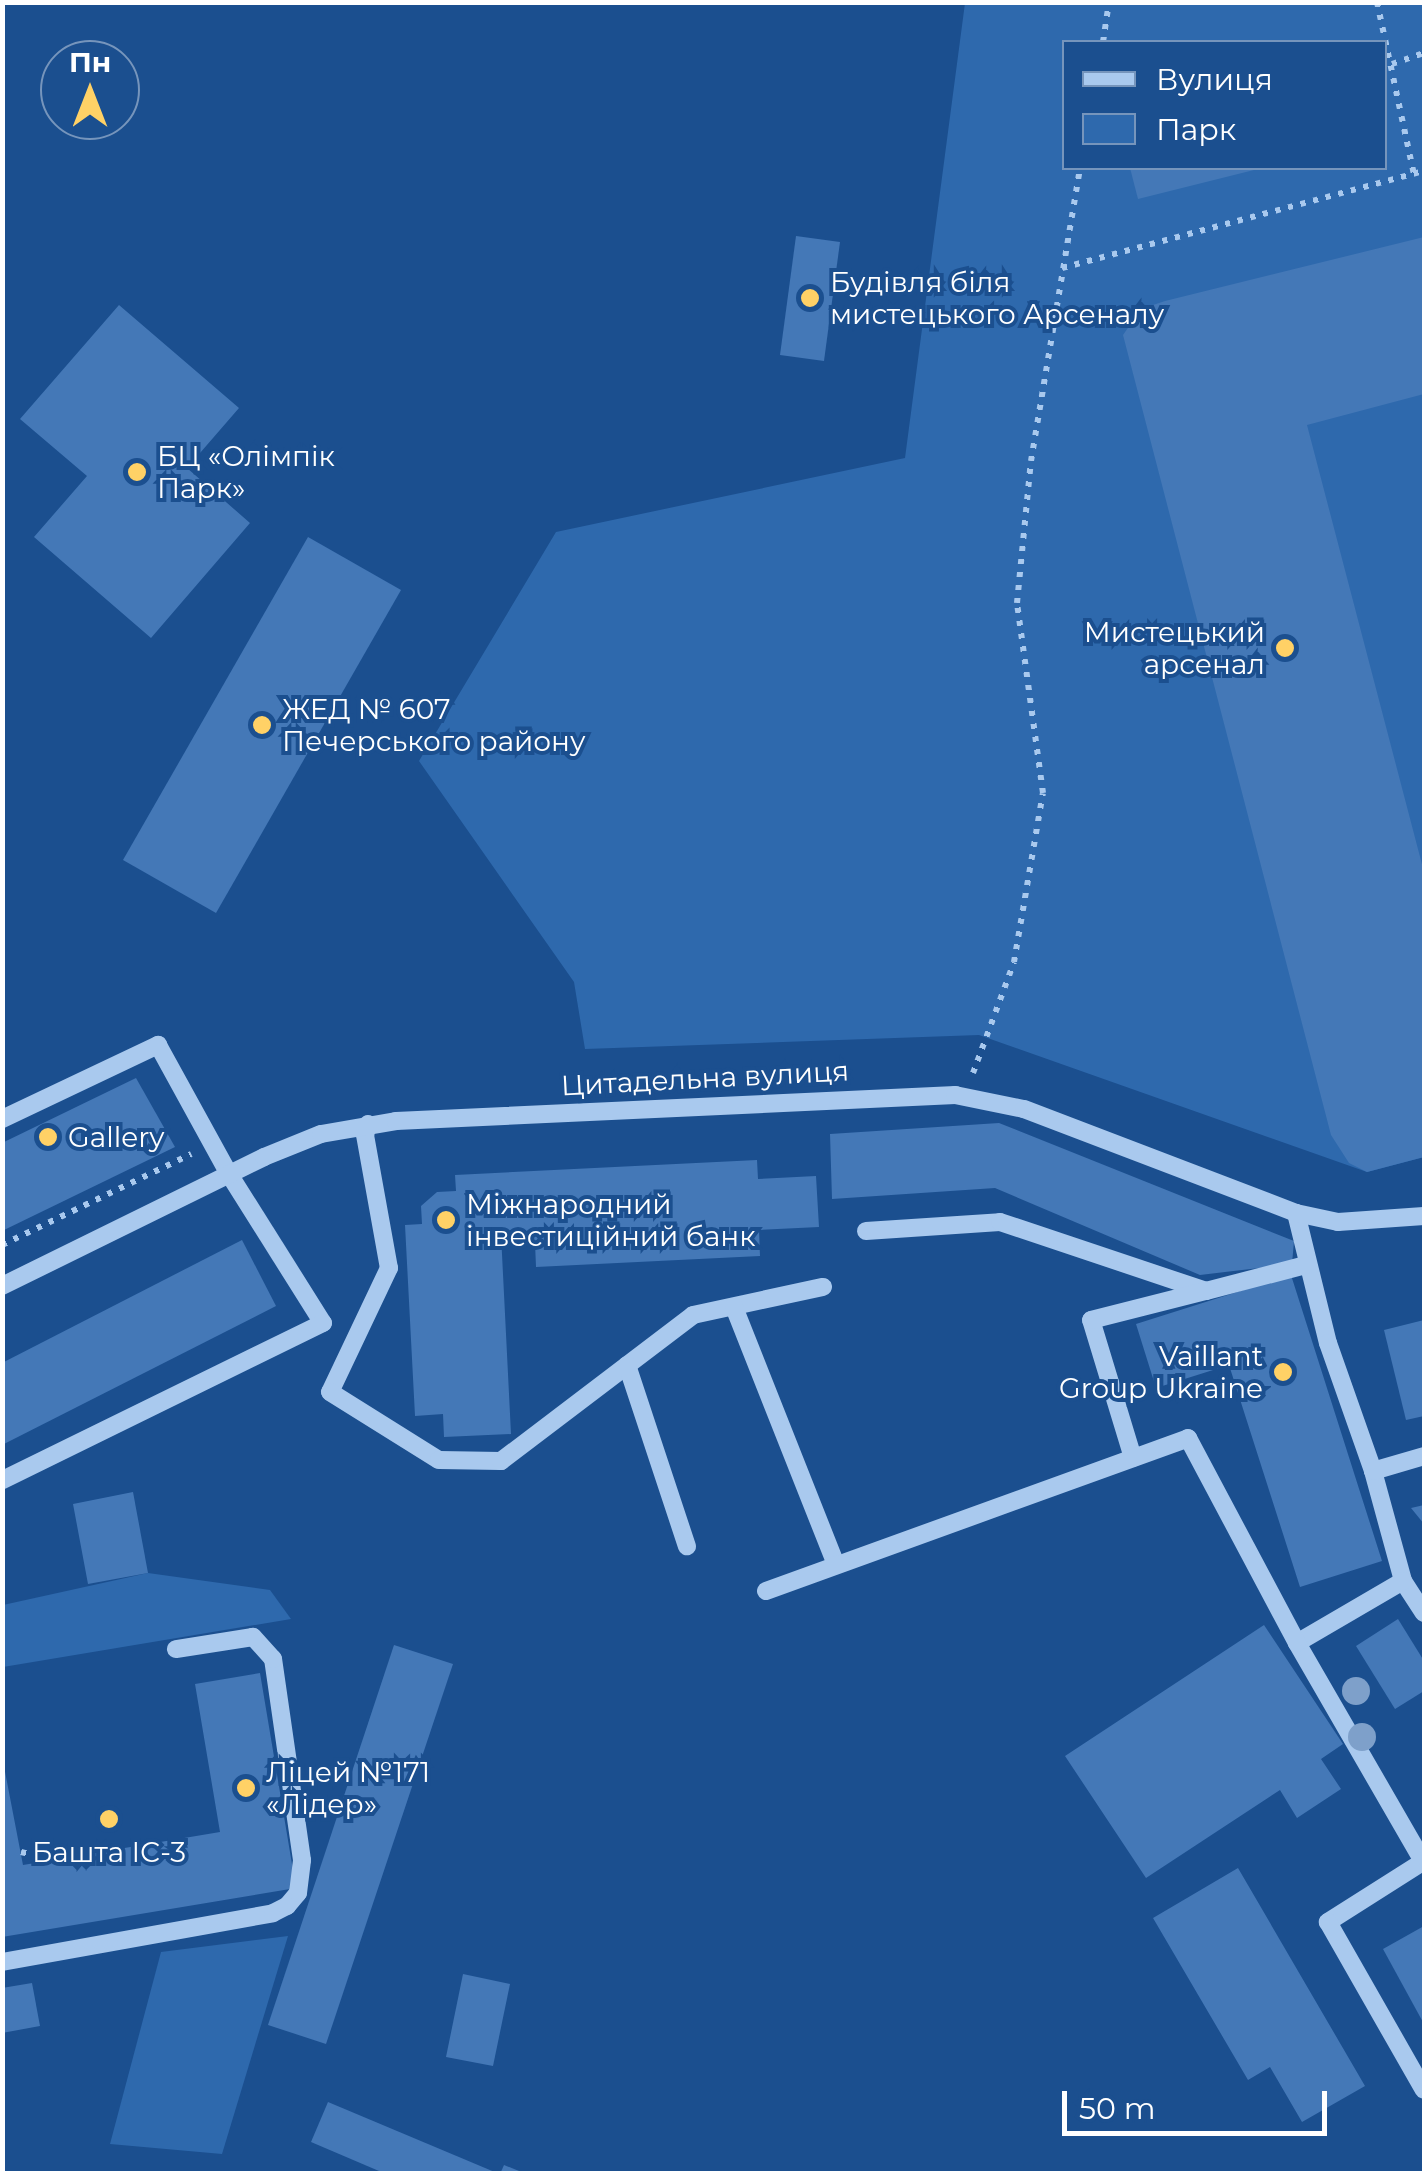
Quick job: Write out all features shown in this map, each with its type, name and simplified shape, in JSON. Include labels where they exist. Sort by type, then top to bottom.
[{"type":"street","points":[[2,1119],[158,1045],[229,1174],[323,1322],[2,1480]]},
{"type":"street","name":"Цитадельна вулиця","points":[[2,1286],[229,1174],[321,1134],[368,1124],[955,1095],[1024,1109],[1296,1213],[1338,1222],[1424,1216]]},
{"type":"street","points":[[368,1124],[365,1135],[389,1268],[330,1392],[439,1460],[501,1461],[693,1315],[824,1287]]},
{"type":"street","points":[[1296,1213],[1306,1265],[1373,1472],[1403,1581],[1424,1613]]},
{"type":"street","points":[[866,1231],[1000,1222],[1206,1291]]},
{"type":"street","points":[[1133,1458],[1090,1320],[1306,1265]]},
{"type":"street","points":[[734,1307],[836,1566]]},
{"type":"street","points":[[627,1365],[687,1546]]},
{"type":"street","points":[[766,1591],[1188,1438],[1296,1643],[1424,1861],[1328,1922],[1424,2090]]},
{"type":"street","points":[[1373,1472],[1424,1456]]},
{"type":"street","points":[[1296,1643],[1403,1581]]},
{"type":"street","points":[[2,1962],[273,1913],[287,1906],[298,1893],[302,1860],[272,1659],[253,1637],[176,1649]]},
{"type":"path","points":[[1103,40],[1110,2]]},
{"type":"path","points":[[1377,2],[1386,40]]},
{"type":"path","points":[[1387,43],[1414,174]]},
{"type":"path","points":[[1392,64],[1424,53]]},
{"type":"path","points":[[972,1074],[1014,962],[1043,793],[1017,603],[1031,461],[1080,170]]},
{"type":"path","points":[[1062,268],[1424,171]]},
{"type":"path","points":[[2,1244],[213,1143]]},
{"type":"green space","points":[[965,3],[1424,3],[1424,1157],[1367,1172],[979,1035],[585,1049],[574,982],[419,761],[556,532],[905,458]]},
{"type":"green space","points":[[148,1573],[270,1590],[291,1619],[3,1667],[3,1605]]},
{"type":"green space","points":[[288,1936],[222,2154],[110,2144],[161,1952]]},
{"type":"building","points":[[1131,170],[1254,170],[1138,199]]},
{"type":"building","name":"Будівля біля мистецького Арсеналу","points":[[796,236],[840,242],[824,361],[780,355]]},
{"type":"building","name":"Мистецький арсенал","points":[[1424,237],[1424,394],[1307,425],[1424,872],[1424,1157],[1367,1172],[1349,1163],[1331,1135],[1123,335],[1141,309],[1165,301]]},
{"type":"building","name":"БЦ «Олімпік Парк»","points":[[119,305],[239,408],[187,468],[250,523],[151,638],[34,537],[87,476],[20,419]]},
{"type":"building","name":"ЖЕД № 607 Печерського району","points":[[308,537],[401,590],[216,913],[123,860]]},
{"type":"building","points":[[136,1078],[175,1147],[2,1231],[2,1143]]},
{"type":"building","points":[[999,1123],[1294,1241],[1292,1264],[1200,1275],[995,1188],[832,1199],[830,1134]]},
{"type":"building","points":[[757,1160],[758,1179],[816,1176],[819,1227],[759,1230],[760,1256],[536,1267],[535,1243],[519,1245],[518,1233],[501,1234],[511,1434],[444,1437],[443,1414],[415,1416],[405,1225],[422,1224],[421,1206],[437,1192],[456,1191],[455,1175]]},
{"type":"building","points":[[242,1240],[276,1306],[2,1445],[2,1363]]},
{"type":"building","points":[[1291,1275],[1382,1561],[1300,1587],[1229,1365],[1156,1388],[1136,1324]]},
{"type":"building","points":[[1424,1320],[1424,1416],[1406,1420],[1384,1330]]},
{"type":"building","points":[[133,1492],[148,1573],[88,1584],[73,1504]]},
{"type":"building","points":[[1424,1505],[1424,1524],[1411,1508]]},
{"type":"building","points":[[1398,1619],[1424,1661],[1424,1691],[1395,1709],[1356,1646]]},
{"type":"building","points":[[1264,1625],[1343,1744],[1321,1759],[1341,1789],[1297,1818],[1280,1790],[1146,1878],[1065,1756]]},
{"type":"building","points":[[394,1645],[453,1664],[326,2044],[268,2025]]},
{"type":"building","name":"Ліцей №171 «Лідер»","points":[[260,1673],[296,1888],[2,1937],[2,1756],[23,1865],[220,1832],[195,1684]]},
{"type":"building","points":[[1238,1868],[1365,2086],[1302,2122],[1270,2067],[1248,2080],[1153,1918]]},
{"type":"building","points":[[1424,1926],[1424,2024],[1383,1949]]},
{"type":"building","points":[[463,1974],[510,1984],[493,2066],[446,2057]]},
{"type":"building","points":[[32,1983],[40,2026],[2,2033],[2,1988]]},
{"type":"building","points":[[328,2102],[497,2174],[386,2174],[311,2142]]},
{"type":"building","points":[[504,2165],[524,2173],[524,2174],[500,2174]]},
{"type":"place","name":"Будівля біля мистецького Арсеналу","points":[[810,298]]},
{"type":"place","name":"БЦ «Олімпік Парк»","points":[[137,472]]},
{"type":"place","name":"Мистецький арсенал","points":[[1285,648]]},
{"type":"place","name":"ЖЕД № 607 Печерського району","points":[[262,725]]},
{"type":"place","name":"Gallery","points":[[48,1137]]},
{"type":"place","name":"Міжнародний інвестиційний банк","points":[[446,1220]]},
{"type":"place","name":"Vaillant Group Ukraine","points":[[1283,1372]]},
{"type":"place","name":"Ліцей №171 «Лідер»","points":[[246,1788]]},
{"type":"place","name":"Башта ІС-3","points":[[109,1819]]}]
